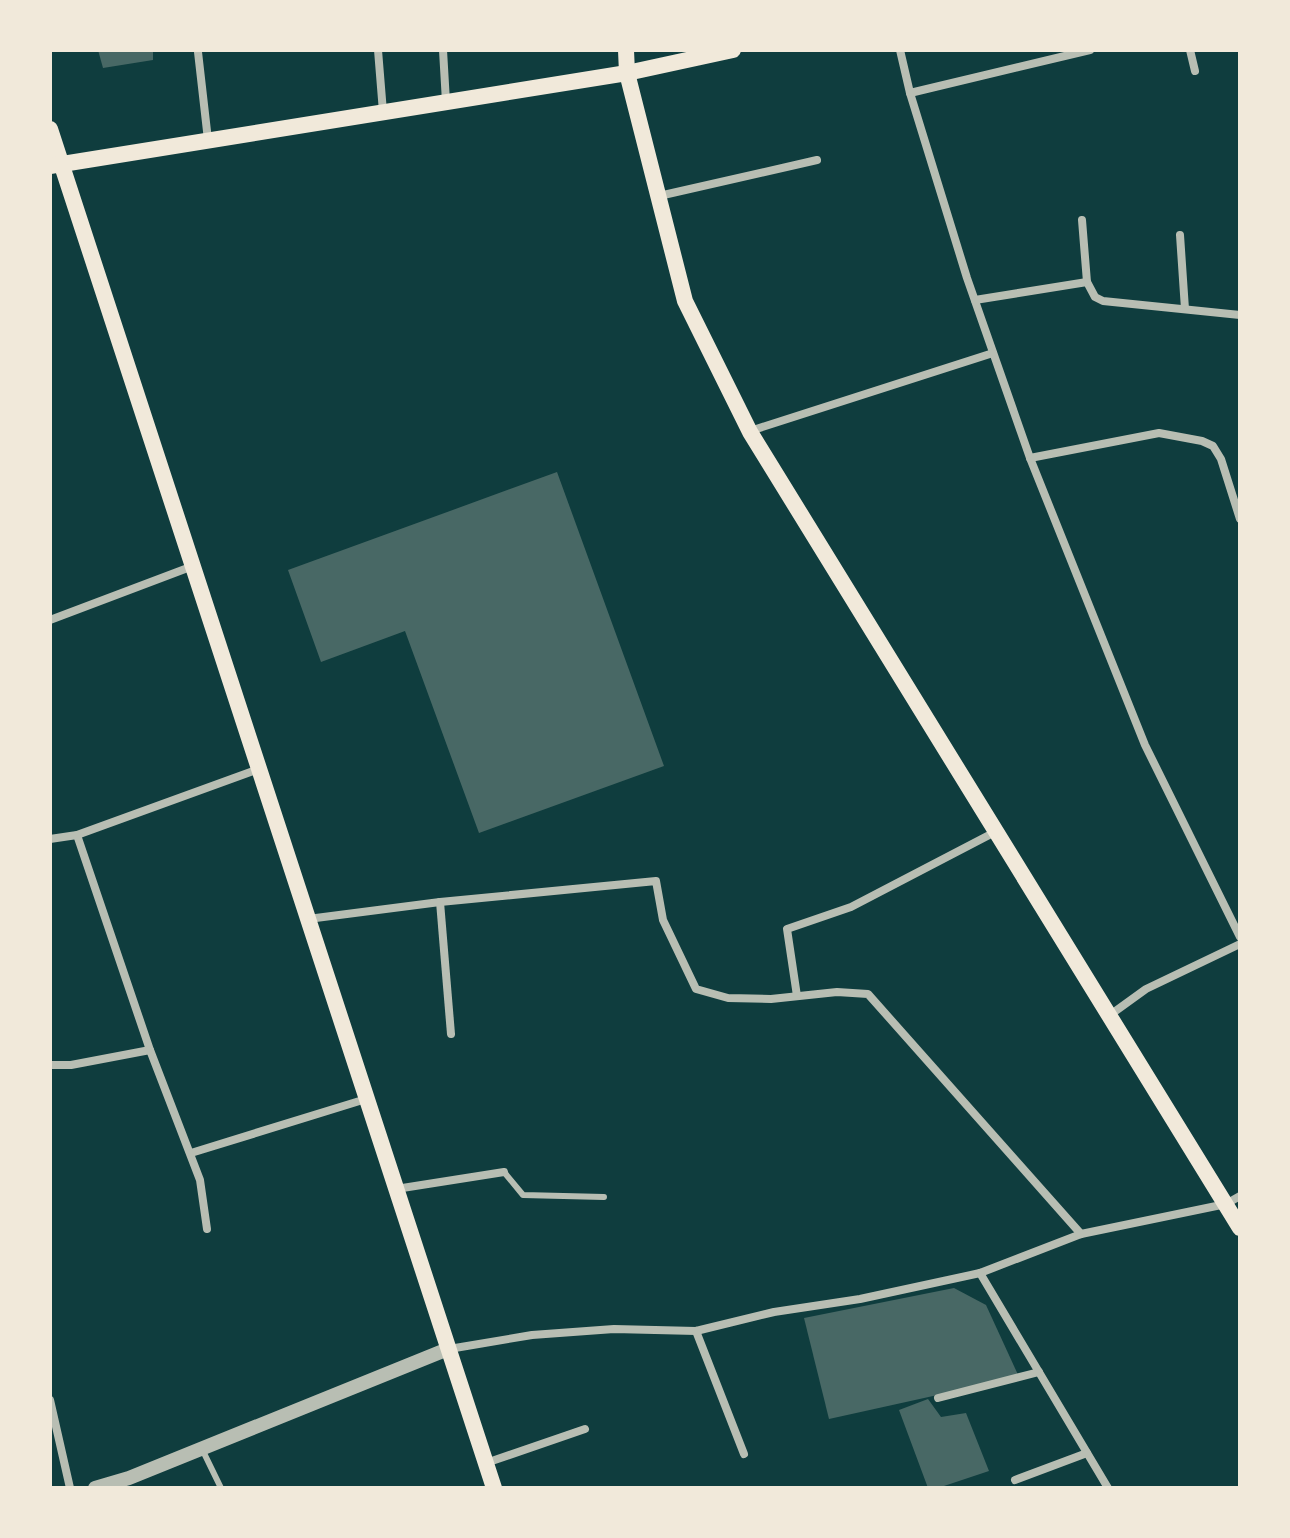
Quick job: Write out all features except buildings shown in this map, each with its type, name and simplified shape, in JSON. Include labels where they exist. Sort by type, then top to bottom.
[{"type":"main road","points":[[626,50],[627,73],[685,301],[750,432],[1110,1015],[1233,1200],[1240,1228]]},
{"type":"main road","points":[[56,165],[627,73],[733,50]]},
{"type":"main road","points":[[50,129],[56,165],[193,566],[494,1488]]},
{"type":"street","points":[[378,50],[383,112]]},
{"type":"street","points":[[443,50],[446,102]]},
{"type":"street","points":[[900,50],[910,93],[975,300],[1030,458],[1145,745],[1240,937]]},
{"type":"street","points":[[910,93],[1090,50]]},
{"type":"street","points":[[1190,50],[1195,71]]},
{"type":"street","points":[[198,52],[208,140]]},
{"type":"street","points":[[659,196],[817,160]]},
{"type":"street","points":[[1082,220],[1087,282],[1095,297],[1103,301],[1240,315]]},
{"type":"street","points":[[1180,235],[1185,309]]},
{"type":"street","points":[[975,300],[1087,282]]},
{"type":"street","points":[[750,432],[993,353]]},
{"type":"street","points":[[1030,458],[1159,433],[1202,441],[1213,446],[1221,459],[1240,519]]},
{"type":"street","points":[[50,620],[193,566]]},
{"type":"street","points":[[50,839],[77,835],[259,769]]},
{"type":"street","points":[[797,996],[787,929],[851,907],[996,831]]},
{"type":"street","points":[[77,835],[150,1050],[200,1180],[207,1229]]},
{"type":"street","points":[[308,919],[440,902],[656,881],[663,920],[696,989],[728,998],[771,999],[837,992],[868,994],[1081,1234]]},
{"type":"street","points":[[440,902],[451,1034]]},
{"type":"street","points":[[1110,1015],[1146,989],[1240,944]]},
{"type":"street","points":[[50,1065],[71,1065],[150,1050]]},
{"type":"street","points":[[191,1153],[366,1099]]},
{"type":"street","points":[[396,1189],[504,1172]]},
{"type":"street","points":[[95,1488],[129,1478],[448,1349],[559,1333],[614,1329],[696,1331],[774,1312],[860,1299],[980,1273],[1081,1234],[1233,1200]]},
{"type":"street","points":[[980,1273],[1108,1488]]},
{"type":"street","points":[[696,1331],[744,1454]]},
{"type":"street","points":[[938,1398],[1039,1372]]},
{"type":"street","points":[[50,1400],[70,1488]]},
{"type":"street","points":[[486,1463],[585,1429]]},
{"type":"street","points":[[1015,1480],[1087,1453]]},
{"type":"lane","points":[[504,1172],[523,1195],[604,1197]]},
{"type":"lane","points":[[202,1449],[221,1488]]}]
